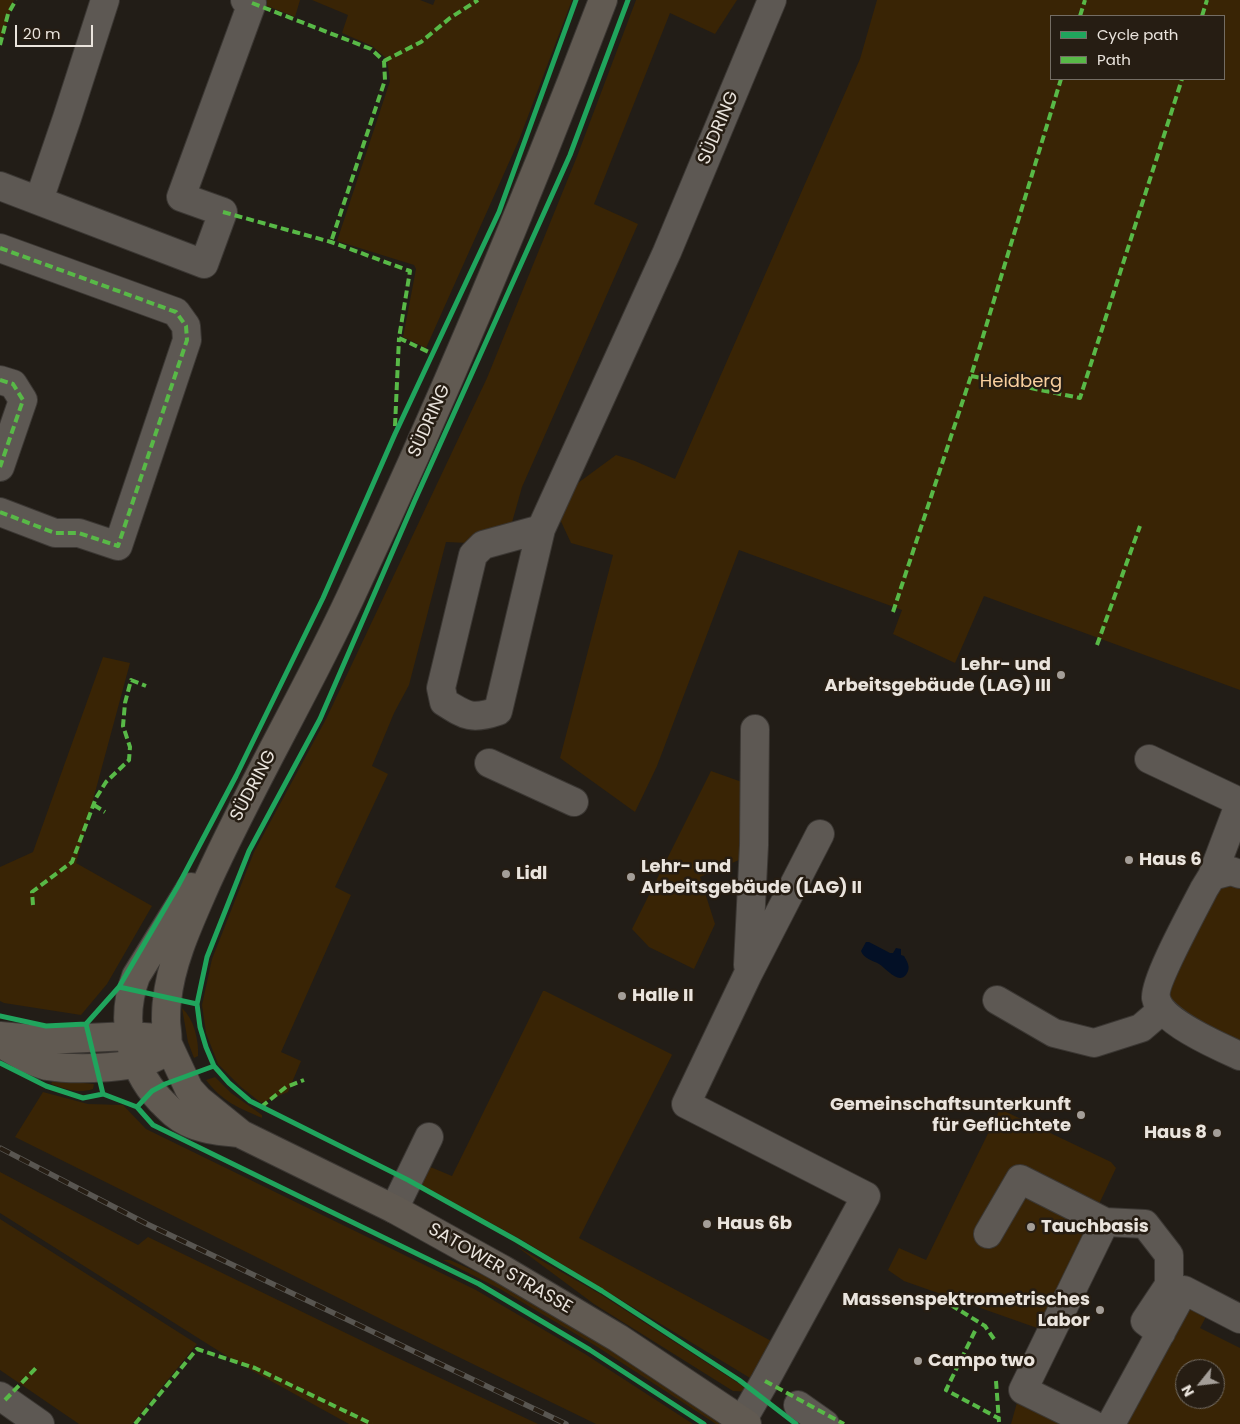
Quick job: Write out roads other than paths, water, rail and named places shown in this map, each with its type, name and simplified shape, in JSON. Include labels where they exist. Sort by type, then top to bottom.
[{"type":"main road","name":"SÜDRING","points":[[168,1044],[166,1022],[174,965],[195,909],[231,830],[288,723],[349,600],[426,431],[501,257],[603,0]]},
{"type":"main road","name":"SÜDRING","points":[[136,1064],[129,1036],[128,1013],[131,990],[136,976],[182,901],[231,830]]},
{"type":"main road","points":[[0,1036],[45,1040],[129,1036],[158,1038],[168,1044],[162,1054],[154,1058],[136,1064],[97,1068],[47,1066],[31,1061],[0,1043]]},
{"type":"main road","name":"SATOWER STRASSE","points":[[168,1044],[189,1089],[199,1100],[241,1134],[394,1209],[502,1269],[618,1338],[744,1422]]},
{"type":"main road","name":"SATOWER STRASSE","points":[[136,1064],[152,1091],[175,1115],[198,1126],[241,1134]]},
{"type":"street","points":[[39,200],[105,0]]},
{"type":"street","points":[[0,186],[204,264],[223,212],[181,197],[252,3],[245,0]]},
{"type":"street","name":"SÜDRING","points":[[541,529],[483,546],[473,556],[441,688],[444,702],[464,715],[482,716],[498,711],[541,529],[667,252],[772,0]]},
{"type":"street","points":[[0,248],[176,312],[186,326],[187,340],[118,546],[79,533],[55,533],[0,512]]},
{"type":"street","points":[[0,380],[13,384],[23,400],[0,467]]},
{"type":"street","points":[[748,974],[754,846],[755,729]]},
{"type":"street","points":[[1149,759],[1240,802],[1212,876],[1158,981],[1156,998],[1162,1010],[1172,1020],[1240,1056]]},
{"type":"street","points":[[489,763],[574,802]]},
{"type":"street","points":[[744,1422],[866,1196],[686,1104],[748,974],[820,834]]},
{"type":"street","points":[[1212,876],[1231,870],[1240,874]]},
{"type":"street","points":[[997,1000],[1054,1033],[1094,1043],[1141,1028],[1162,1010]]},
{"type":"street","points":[[394,1209],[429,1137]]},
{"type":"street","points":[[988,1234],[1020,1179],[1105,1222],[1145,1224],[1169,1255],[1169,1285],[1145,1322],[1161,1332]]},
{"type":"street","points":[[1092,1424],[1023,1390],[1105,1222]]},
{"type":"street","points":[[1111,1424],[1184,1290],[1240,1319]]},
{"type":"street","points":[[0,1396],[40,1424]]},
{"type":"street","points":[[798,1404],[825,1424]]},
{"type":"water","points":[[866,942],[890,953],[893,953],[896,948],[901,949],[901,955],[904,956],[909,969],[905,976],[898,978],[864,956],[861,951]]},
{"type":"railway","points":[[0,1148],[147,1224],[566,1424]]},
{"type":"place","name":"Lehr- und Arbeitsgebäude (LAG) III","points":[[1061,675]]},
{"type":"place","name":"Haus 6","points":[[1129,860]]},
{"type":"place","name":"Lidl","points":[[506,874]]},
{"type":"place","name":"Lehr- und Arbeitsgebäude (LAG) II","points":[[631,877]]},
{"type":"place","name":"Halle II","points":[[622,996]]},
{"type":"place","name":"Gemeinschaftsunterkunft für Geflüchtete","points":[[1081,1115]]},
{"type":"place","name":"Haus 8","points":[[1217,1133]]},
{"type":"place","name":"Haus 6b","points":[[707,1224]]},
{"type":"place","name":"Tauchbasis","points":[[1031,1227]]},
{"type":"place","name":"Massenspektrometrisches Labor","points":[[1100,1310]]},
{"type":"place","name":"Campo two","points":[[918,1361]]},
{"type":"park label","name":"Heidberg","points":[[1021,382]]}]
